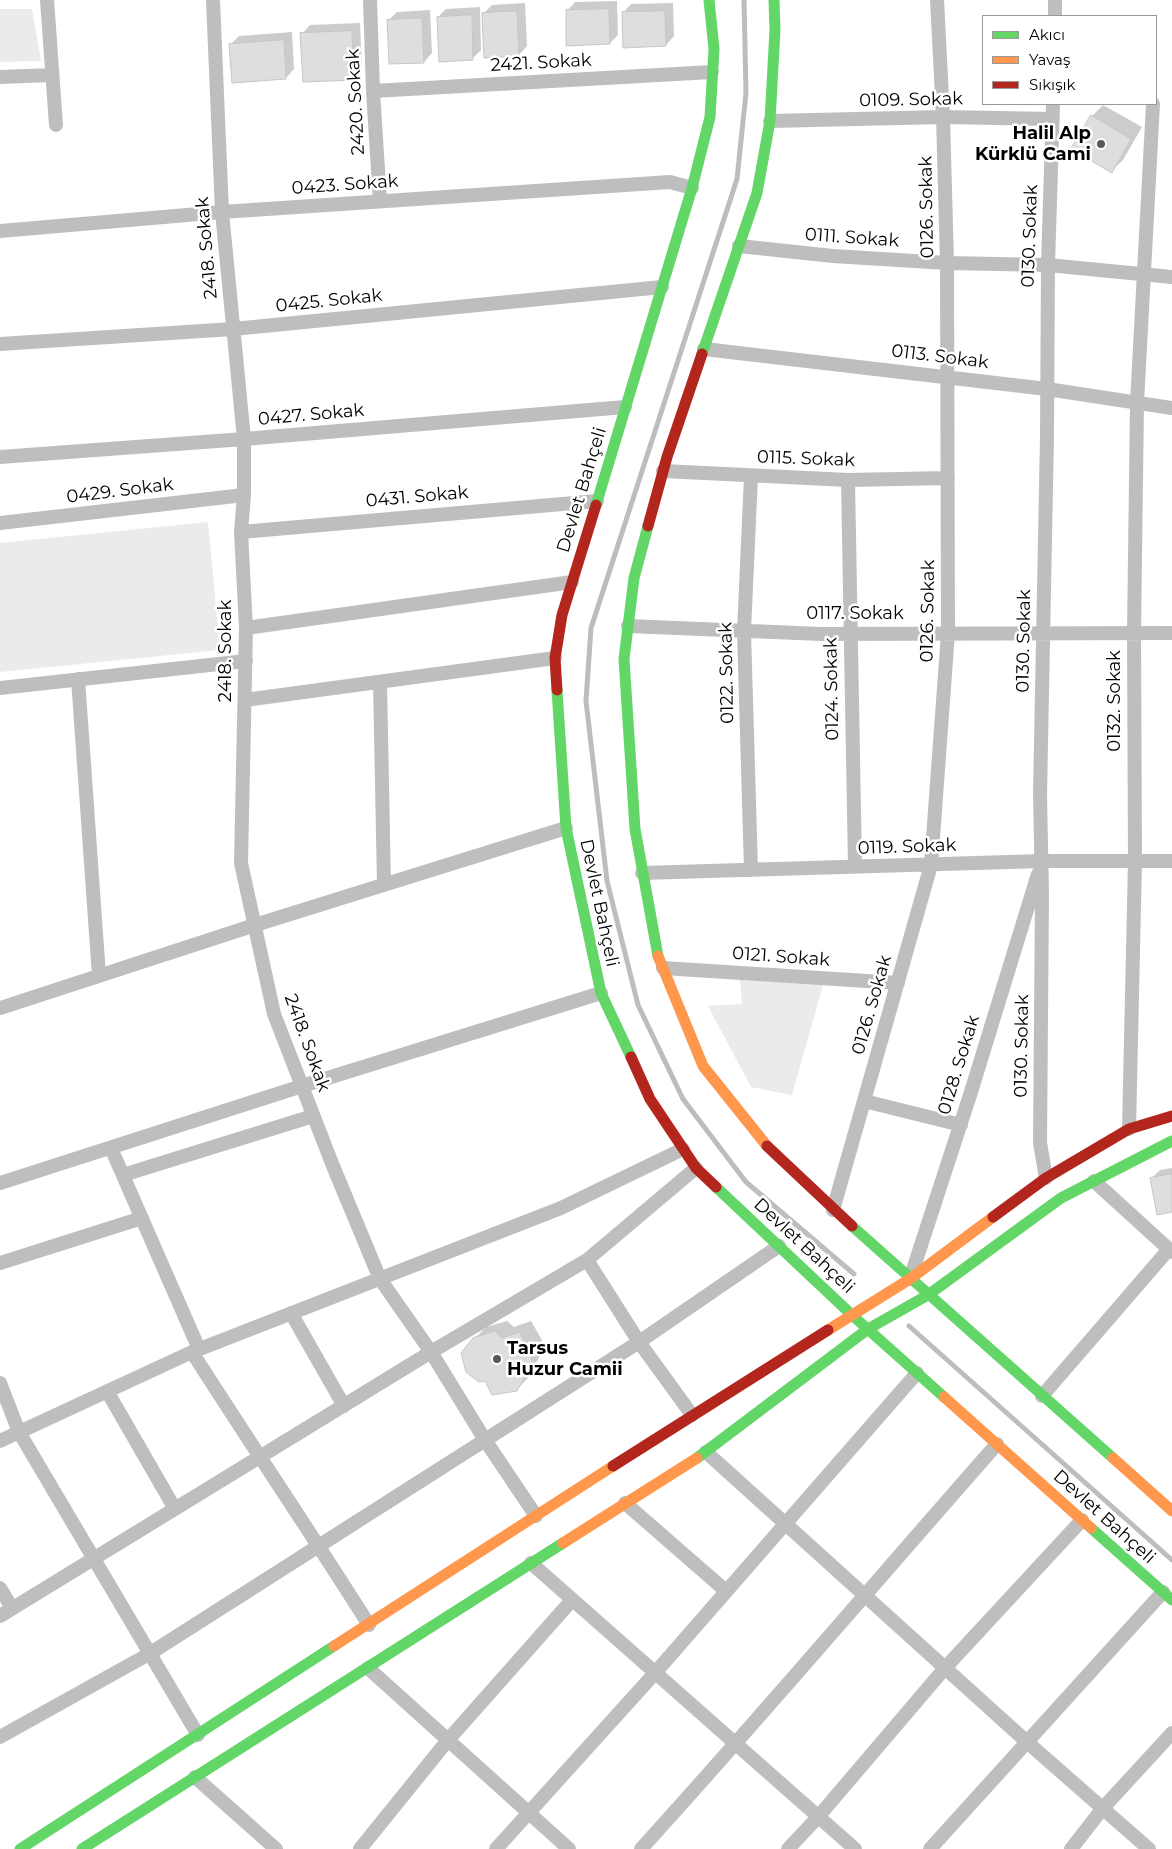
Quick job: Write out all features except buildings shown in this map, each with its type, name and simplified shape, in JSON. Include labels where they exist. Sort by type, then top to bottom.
[{"type":"street","points":[[47,0],[56,125]]},
{"type":"street","name":"2418. Sokak","points":[[213,0],[222,212],[244,439],[244,495],[241,532],[246,660],[241,863],[274,1014],[313,1116],[380,1279],[431,1352],[485,1440],[536,1516]]},
{"type":"street","name":"2420. Sokak","points":[[370,0],[372,91],[380,201]]},
{"type":"street","name":"Devlet Bahçeli","points":[[709,0],[714,49],[710,117],[692,188],[562,615],[555,658],[566,828],[601,993],[650,1099],[696,1168],[853,1316],[1167,1596]]},
{"type":"street","points":[[774,0],[775,30],[770,121],[757,193],[663,471],[634,578],[628,626],[625,668],[635,829],[656,951],[703,1066],[771,1152],[910,1279],[1172,1511]]},
{"type":"street","name":"0126. Sokak","points":[[834,1210],[931,864],[948,633],[947,263],[943,117],[937,0]]},
{"type":"street","points":[[1054,15],[1055,0]]},
{"type":"street","name":"2421. Sokak","points":[[372,91],[712,72]]},
{"type":"street","points":[[0,77],[52,75]]},
{"type":"street","name":"0130. Sokak","points":[[1046,1178],[1040,1143],[1042,861],[1040,795],[1048,265],[1053,105]]},
{"type":"street","name":"0132. Sokak","points":[[1129,1129],[1134,861],[1137,403],[1153,105]]},
{"type":"street","name":"0109. Sokak","points":[[770,121],[943,117],[1053,120]]},
{"type":"street","name":"0423. Sokak","points":[[0,231],[222,212],[670,182],[692,188]]},
{"type":"street","name":"0111. Sokak","points":[[739,246],[833,256],[947,263],[1048,265],[1172,277]]},
{"type":"street","name":"0425. Sokak","points":[[0,344],[233,329],[662,287]]},
{"type":"street","name":"0113. Sokak","points":[[704,349],[1047,389],[1172,408]]},
{"type":"street","name":"0427. Sokak","points":[[0,458],[625,407]]},
{"type":"street","name":"0115. Sokak","points":[[663,471],[848,480],[948,478]]},
{"type":"street","name":"0122. Sokak","points":[[751,476],[744,630],[751,870]]},
{"type":"street","name":"0124. Sokak","points":[[848,480],[855,867]]},
{"type":"street","name":"0429. Sokak","points":[[0,523],[244,495]]},
{"type":"street","name":"0431. Sokak","points":[[241,532],[596,501]]},
{"type":"street","points":[[246,628],[572,582]]},
{"type":"street","name":"0117. Sokak","points":[[628,626],[850,634],[1172,633]]},
{"type":"street","points":[[245,700],[555,658]]},
{"type":"street","points":[[0,688],[246,660]]},
{"type":"street","points":[[78,679],[98,976]]},
{"type":"street","points":[[380,682],[384,885]]},
{"type":"street","points":[[0,1008],[255,925],[566,828]]},
{"type":"street","name":"0119. Sokak","points":[[642,873],[1042,861],[1172,860]]},
{"type":"street","name":"0128. Sokak","points":[[910,1279],[961,1125],[1042,861]]},
{"type":"street","name":"0121. Sokak","points":[[662,968],[898,983]]},
{"type":"street","points":[[0,1183],[601,993]]},
{"type":"street","points":[[864,1101],[961,1125]]},
{"type":"street","points":[[123,1175],[313,1116]]},
{"type":"street","points":[[20,1849],[692,1415],[910,1279],[1046,1178],[1129,1129],[1172,1116]]},
{"type":"street","points":[[82,1849],[706,1452],[868,1329],[928,1295],[1061,1198],[1172,1141]]},
{"type":"street","points":[[111,1148],[142,1218],[195,1351],[259,1457],[369,1625]]},
{"type":"street","points":[[0,1441],[195,1351],[561,1208],[683,1149]]},
{"type":"street","points":[[0,1616],[431,1352],[587,1260],[696,1168]]},
{"type":"street","points":[[1042,1396],[1170,1250],[1094,1181]]},
{"type":"street","points":[[0,1264],[142,1218]]},
{"type":"street","points":[[0,1737],[149,1654],[639,1342],[779,1246]]},
{"type":"street","points":[[587,1260],[639,1342],[692,1415]]},
{"type":"street","points":[[291,1314],[344,1406]]},
{"type":"street","points":[[496,1849],[655,1673],[918,1373]]},
{"type":"street","points":[[0,1383],[19,1432],[198,1735]]},
{"type":"street","points":[[107,1391],[175,1509]]},
{"type":"street","points":[[641,1849],[736,1744],[997,1444]]},
{"type":"street","points":[[706,1452],[1027,1742],[1149,1849]]},
{"type":"street","points":[[625,1503],[726,1591]]},
{"type":"street","points":[[788,1849],[818,1817],[945,1668],[1082,1520]]},
{"type":"street","points":[[531,1563],[855,1849]]},
{"type":"street","points":[[0,1588],[12,1608]]},
{"type":"street","points":[[930,1849],[1027,1742],[1167,1596]]},
{"type":"street","points":[[360,1849],[448,1740],[572,1600]]},
{"type":"street","points":[[368,1668],[569,1849]]},
{"type":"street","points":[[1071,1849],[1103,1808],[1172,1733]]},
{"type":"street","points":[[195,1777],[276,1849]]},
{"type":"shaded area","points":[[0,9],[32,9],[41,61],[0,62]]},
{"type":"shaded area","points":[[208,522],[220,650],[0,672],[0,543]]},
{"type":"shaded area","points":[[740,980],[823,985],[792,1095],[751,1087],[708,1006],[742,1004]]},
{"type":"waterway","points":[[744,0],[746,93],[737,179],[591,628],[586,701],[607,881],[638,1005],[683,1099],[746,1182],[854,1274]]},
{"type":"waterway","points":[[909,1326],[1172,1560]]},
{"type":"traffic: fast","points":[[596,505],[692,188],[710,117],[714,49],[709,0]]},
{"type":"traffic: fast","points":[[702,354],[757,193],[770,121],[775,30],[774,0]]},
{"type":"traffic: fast","points":[[648,526],[634,578],[624,659],[635,829],[658,956]]},
{"type":"traffic: fast","points":[[557,690],[566,828],[601,993],[631,1057]]},
{"type":"traffic: fast","points":[[697,1458],[868,1329],[928,1295],[1061,1198],[1172,1141]]},
{"type":"traffic: fast","points":[[716,1187],[853,1316],[944,1397]]},
{"type":"traffic: fast","points":[[852,1226],[1113,1458]]},
{"type":"traffic: fast","points":[[1091,1528],[1172,1600]]},
{"type":"traffic: fast","points":[[82,1849],[563,1543]]},
{"type":"traffic: fast","points":[[20,1849],[334,1646]]},
{"type":"traffic: slow","points":[[658,956],[703,1066],[767,1146]]},
{"type":"traffic: slow","points":[[828,1330],[910,1279],[993,1217]]},
{"type":"traffic: slow","points":[[944,1397],[1091,1528]]},
{"type":"traffic: slow","points":[[563,1543],[697,1458]]},
{"type":"traffic: slow","points":[[1113,1458],[1172,1511]]},
{"type":"traffic: slow","points":[[334,1646],[613,1466]]},
{"type":"traffic: jam","points":[[648,526],[667,457],[702,354]]},
{"type":"traffic: jam","points":[[557,690],[555,658],[562,615],[596,505]]},
{"type":"traffic: jam","points":[[631,1057],[650,1099],[696,1168],[716,1187]]},
{"type":"traffic: jam","points":[[993,1217],[1046,1178],[1129,1129],[1172,1116]]},
{"type":"traffic: jam","points":[[767,1146],[852,1226]]},
{"type":"traffic: jam","points":[[613,1466],[828,1330]]},
{"type":"place","name":"Halil Alp Kürklü Cami","points":[[1101,144]]},
{"type":"place","name":"Tarsus Huzur Camii","points":[[497,1359]]}]
